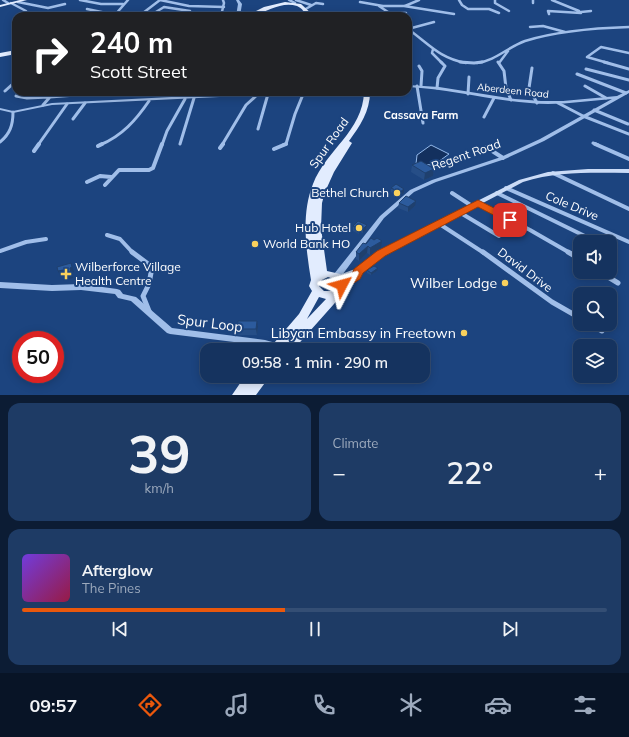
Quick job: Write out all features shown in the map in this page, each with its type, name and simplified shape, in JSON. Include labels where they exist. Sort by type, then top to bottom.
[{"type":"main road","points":[[0,5],[25,0]]},
{"type":"main road","points":[[263,10],[275,3],[296,1],[307,12]]},
{"type":"main road","points":[[263,10],[277,4],[290,3],[297,6],[304,12]]},
{"type":"main road","points":[[0,56],[12,54]]},
{"type":"main road","name":"Spur Road","points":[[358,126],[367,105],[367,96]]},
{"type":"main road","name":"Spur Road","points":[[317,291],[314,286],[320,277],[312,204],[320,177],[331,158],[358,126],[371,105],[371,96]]},
{"type":"main road","points":[[285,343],[303,317],[317,291],[326,295],[338,283],[356,276],[358,271],[381,253],[506,188],[531,177],[551,173],[629,171]]},
{"type":"main road","points":[[320,277],[338,283]]},
{"type":"main road","name":"Regent Road","points":[[286,343],[338,283]]},
{"type":"main road","points":[[238,395],[247,383]]},
{"type":"main road","points":[[249,395],[258,383]]},
{"type":"street","points":[[3,0],[26,11]]},
{"type":"street","points":[[80,0],[101,4],[124,4]]},
{"type":"street","points":[[117,12],[128,0]]},
{"type":"street","points":[[144,12],[160,0],[189,6],[224,7]]},
{"type":"street","points":[[222,12],[224,0]]},
{"type":"street","points":[[237,0],[240,4],[239,12]]},
{"type":"street","points":[[370,0],[368,1],[388,12]]},
{"type":"street","points":[[404,6],[419,0]]},
{"type":"street","points":[[459,0],[462,5],[468,9],[489,9],[499,13]]},
{"type":"street","points":[[495,0],[495,3],[510,11]]},
{"type":"street","points":[[552,0],[581,12]]},
{"type":"street","points":[[19,1],[48,8],[65,4]]},
{"type":"street","points":[[296,1],[311,4],[324,4]]},
{"type":"street","points":[[360,2],[404,6],[454,14]]},
{"type":"street","points":[[56,4],[61,5]]},
{"type":"street","points":[[304,10],[311,4]]},
{"type":"street","points":[[157,12],[164,8],[190,11]]},
{"type":"street","points":[[87,9],[101,12]]},
{"type":"street","points":[[549,14],[548,11],[591,11]]},
{"type":"street","points":[[412,28],[434,22]]},
{"type":"street","points":[[530,27],[543,26],[566,32]]},
{"type":"street","points":[[412,32],[432,49],[448,59],[468,64],[484,62],[522,42],[566,32],[596,28],[629,27]]},
{"type":"street","points":[[629,53],[601,47],[587,57],[629,69]]},
{"type":"street","points":[[432,49],[432,53],[445,66],[438,78],[436,88]]},
{"type":"street","points":[[508,50],[507,54],[498,60],[504,71],[506,88],[512,100]]},
{"type":"street","points":[[419,66],[422,71],[419,86],[424,123]]},
{"type":"street","points":[[532,68],[529,88],[537,103]]},
{"type":"street","points":[[586,69],[629,80]]},
{"type":"street","points":[[577,74],[627,92]]},
{"type":"street","points":[[468,94],[469,77]]},
{"type":"street","points":[[5,91],[12,85]]},
{"type":"street","name":"Aberdeen Road","points":[[412,86],[436,88],[494,98],[537,103],[558,103],[616,97]]},
{"type":"street","points":[[585,86],[606,98]]},
{"type":"street","name":"Regent Road","points":[[338,283],[382,217],[412,191],[434,181],[503,158],[542,140],[627,92]]},
{"type":"street","points":[[16,96],[27,98],[62,96]]},
{"type":"street","points":[[0,109],[14,112],[43,105],[236,96]]},
{"type":"street","points":[[220,148],[229,138],[249,100],[255,96]]},
{"type":"street","points":[[258,129],[267,96]]},
{"type":"street","points":[[274,149],[286,144],[302,96]]},
{"type":"street","points":[[43,105],[49,97]]},
{"type":"street","points":[[180,144],[194,98]]},
{"type":"street","points":[[484,117],[494,98]]},
{"type":"street","points":[[105,185],[119,170],[149,170],[153,168],[167,131],[185,99]]},
{"type":"street","points":[[98,146],[120,136],[149,101]]},
{"type":"street","points":[[73,119],[85,103]]},
{"type":"street","points":[[558,103],[583,116],[629,134]]},
{"type":"street","points":[[34,151],[67,104]]},
{"type":"street","points":[[594,110],[628,124]]},
{"type":"street","points":[[0,142],[7,137],[10,132],[14,112]]},
{"type":"street","points":[[593,143],[629,160]]},
{"type":"street","points":[[486,147],[503,158]]},
{"type":"street","points":[[551,173],[629,209]]},
{"type":"street","points":[[87,182],[100,176],[111,177]]},
{"type":"street","name":"Cole Drive","points":[[506,188],[629,242]]},
{"type":"street","points":[[452,193],[530,230],[573,255]]},
{"type":"street","points":[[498,193],[583,235]]},
{"type":"street","points":[[459,212],[499,236]]},
{"type":"street","name":"David Drive","points":[[438,223],[504,266],[552,302],[573,314]]},
{"type":"street","points":[[108,235],[120,239],[129,250],[152,267],[149,284],[143,296],[150,314]]},
{"type":"street","points":[[0,250],[26,242],[46,239]]},
{"type":"street","points":[[611,279],[618,283]]},
{"type":"street","name":"Spur Loop","points":[[0,285],[52,288],[81,287],[117,292],[121,296],[133,299],[170,331],[180,334],[265,343]]},
{"type":"water","points":[[431,145],[449,154],[438,162],[436,161],[433,165],[416,164],[417,155]]},
{"type":"building","points":[[421,161],[434,169],[425,173],[412,165]]},
{"type":"building","points":[[396,184],[404,189],[400,192],[391,188]]},
{"type":"building","points":[[406,196],[416,201],[408,207],[399,203]]},
{"type":"building","points":[[358,221],[367,225],[363,229],[361,227],[359,229],[353,226]]},
{"type":"building","points":[[371,238],[374,240],[377,238],[382,241],[370,248],[368,246],[359,254],[356,252],[363,243],[366,244]]},
{"type":"building","points":[[71,263],[71,273],[64,275],[63,270],[58,271],[57,267]]},
{"type":"building","points":[[374,266],[378,268],[371,273],[367,270]]},
{"type":"building","points":[[238,321],[257,321],[256,329],[237,329]]},
{"type":"place","name":"Bethel Church","points":[[397,193]]},
{"type":"place","name":"Hub Hotel","points":[[359,228]]},
{"type":"place","name":"World Bank HO","points":[[255,244]]},
{"type":"place","name":"Wilberforce Village Health Centre","points":[[66,274]]},
{"type":"place","name":"Wilber Lodge","points":[[505,283]]},
{"type":"place","name":"Libyan Embassy in Freetown","points":[[464,333]]},
{"type":"district","name":"Cassava Farm","points":[[421,115]]},
{"type":"route","points":[[342,285],[351,281],[356,276],[358,271],[381,253],[478,203],[510,220]]}]
